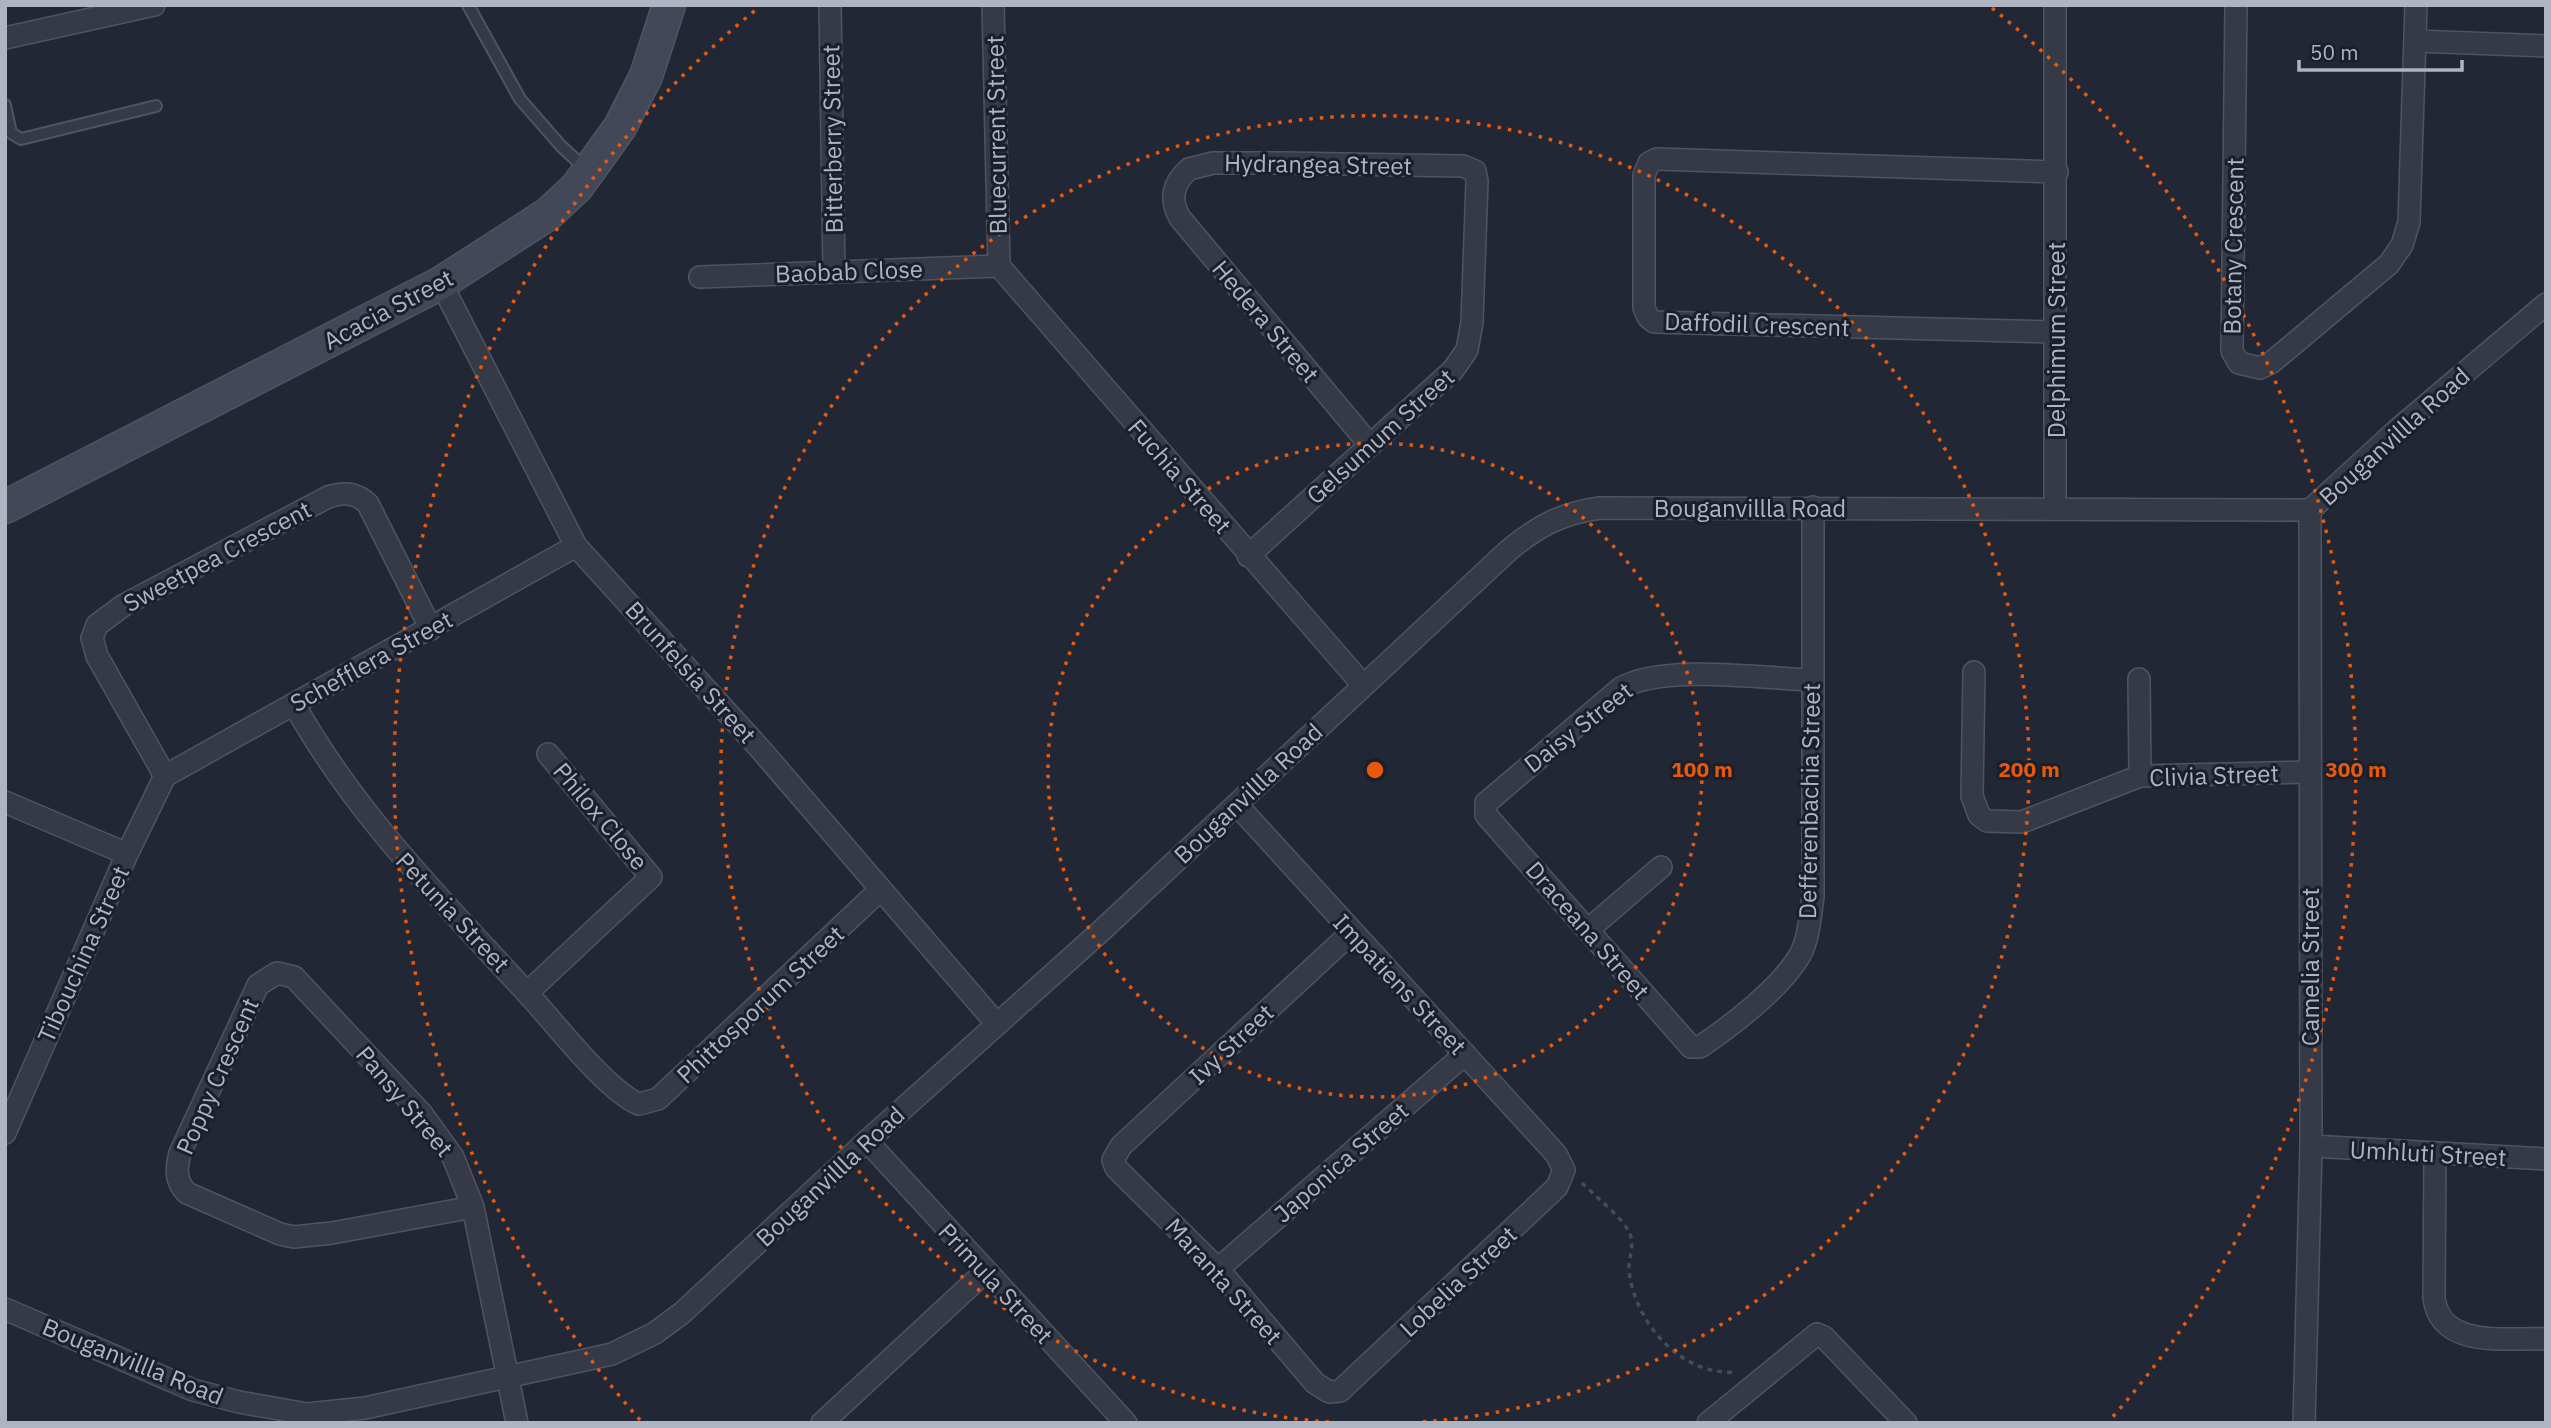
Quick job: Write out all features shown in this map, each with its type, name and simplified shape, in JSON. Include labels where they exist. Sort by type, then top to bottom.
[{"type":"street","points":[[5,38],[154,5]]},
{"type":"street","name":"Acacia Street","points":[[5,507],[440,283],[548,214],[589,172],[635,99],[655,51],[669,5]]},
{"type":"street","name":"Bitterberry Street","points":[[830,5],[834,272]]},
{"type":"street","name":"Bluecurrent Street","points":[[993,5],[999,266]]},
{"type":"street","name":"Delphimum Street","points":[[2055,5],[2055,509]]},
{"type":"street","name":"Botany Crescent","points":[[2236,5],[2232,351],[2239,363],[2260,368],[2272,362],[2389,264],[2402,245],[2409,222],[2416,5]]},
{"type":"street","points":[[2415,41],[2546,46]]},
{"type":"street","name":"Daffodil Crescent","points":[[2056,332],[1654,322],[1644,308],[1644,174],[1649,163],[1657,159],[2057,172]]},
{"type":"street","name":"Hydrangea Street","points":[[1173,191],[1189,169],[1213,163],[1449,166],[1474,170]]},
{"type":"street","name":"Gelsumum Street","points":[[1248,556],[1453,370],[1467,349],[1471,336],[1474,281],[1477,181],[1474,170]]},
{"type":"street","name":"Hedera Street","points":[[1173,191],[1172,201],[1180,218],[1370,445]]},
{"type":"street","name":"Baobab Close","points":[[700,276],[999,266]]},
{"type":"street","name":"Fuchia Street","points":[[999,266],[1248,556],[1363,685]]},
{"type":"street","name":"Brunfelsia Street","points":[[440,283],[576,546],[753,741],[996,1023]]},
{"type":"street","name":"Bouganvillla Road","points":[[5,1309],[193,1390],[307,1414],[365,1408],[612,1354],[655,1333],[682,1313],[1237,805],[1509,550],[1553,519],[1600,508],[2310,510],[2397,430],[2546,304]]},
{"type":"street","name":"Sweetpea Crescent","points":[[165,776],[93,645],[97,625],[124,605],[328,497],[346,493],[356,495],[368,504],[431,628]]},
{"type":"street","name":"Defferenbachia Street","points":[[1698,1047],[1745,1012],[1784,975],[1801,953],[1807,936],[1813,897],[1813,507]]},
{"type":"street","name":"Camelia Street","points":[[2304,1423],[2311,1146],[2310,510]]},
{"type":"street","name":"Schefflera Street","points":[[165,776],[576,546]]},
{"type":"street","name":"Clivia Street","points":[[1974,672],[1972,796],[1979,815],[1987,821],[2002,823],[2037,818],[2140,776],[2309,772]]},
{"type":"street","name":"Daisy Street","points":[[1485,806],[1491,796],[1615,693],[1638,680],[1687,675],[1811,680]]},
{"type":"street","points":[[2139,678],[2140,776]]},
{"type":"street","name":"Petunia Street","points":[[294,704],[363,811],[573,1045],[634,1102]]},
{"type":"street","name":"Philox Close","points":[[527,993],[651,877],[548,754]]},
{"type":"street","name":"Tibouchina Street","points":[[8,1121],[127,854],[165,776]]},
{"type":"street","points":[[5,802],[127,854]]},
{"type":"street","name":"Impatiens Street","points":[[1237,805],[1563,1165]]},
{"type":"street","name":"Draceana Street","points":[[1485,806],[1486,815],[1589,929],[1688,1045],[1698,1047]]},
{"type":"street","points":[[1589,929],[1661,867]]},
{"type":"street","name":"Phittosporum Street","points":[[634,1102],[644,1104],[658,1099],[880,890]]},
{"type":"street","name":"Ivy Street","points":[[1113,1160],[1121,1146],[1352,932]]},
{"type":"street","name":"Poppy Crescent","points":[[286,973],[271,974],[258,985],[251,996],[180,1153],[177,1173],[181,1187],[187,1193],[280,1234],[294,1237],[332,1233],[473,1207]]},
{"type":"street","name":"Pansy Street","points":[[286,973],[301,983],[422,1114],[453,1157],[473,1207],[517,1423]]},
{"type":"street","name":"Japonica Street","points":[[1218,1269],[1465,1054]]},
{"type":"street","name":"Primula Street","points":[[867,1141],[1126,1423]]},
{"type":"street","name":"Umhluti Street","points":[[2311,1146],[2546,1159]]},
{"type":"street","points":[[2435,1154],[2434,1298],[2440,1318],[2447,1327],[2463,1335],[2546,1339]]},
{"type":"street","name":"Maranta Street","points":[[1113,1160],[1116,1168],[1218,1269],[1315,1383],[1329,1392],[1340,1391]]},
{"type":"street","name":"Lobelia Street","points":[[1340,1391],[1557,1187],[1564,1176],[1563,1165]]},
{"type":"street","points":[[822,1423],[985,1272]]},
{"type":"street","points":[[1708,1423],[1812,1336],[1821,1335],[1906,1423]]},
{"type":"lane","points":[[468,5],[520,99],[561,146],[589,172]]},
{"type":"lane","points":[[5,105],[11,133],[21,139],[156,106]]},
{"type":"path","points":[[1563,1165],[1630,1233],[1632,1250],[1629,1269],[1633,1286],[1655,1333],[1672,1353],[1700,1366],[1731,1373],[1767,1373]]}]
